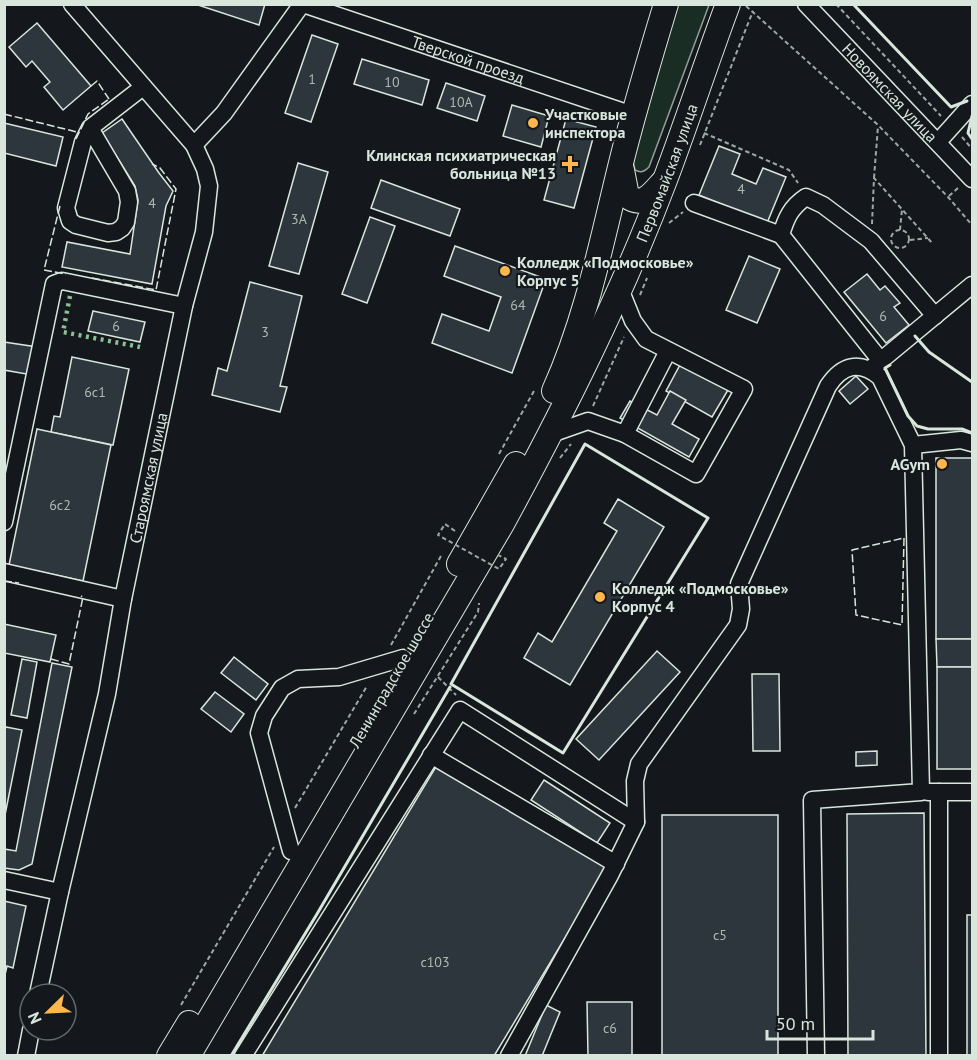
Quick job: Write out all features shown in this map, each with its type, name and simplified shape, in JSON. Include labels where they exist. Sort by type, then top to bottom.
[{"type":"highway","points":[[665,180],[649,198],[633,201],[627,196],[621,164],[666,4]]},
{"type":"highway","name":"Первомайская улица","points":[[551,434],[620,289],[665,180],[728,4]]},
{"type":"highway","name":"Ленинградское шоссе","points":[[170,1056],[537,425],[569,357],[590,293],[621,164]]},
{"type":"highway","name":"Ленинградское шоссе","points":[[188,1056],[502,524],[551,434]]},
{"type":"street","name":"Староямская улица","points":[[41,982],[107,694],[123,598],[184,306],[204,232],[209,186],[194,145],[72,4]]},
{"type":"street","points":[[194,145],[224,113],[303,4]]},
{"type":"street","name":"Тверской проезд","points":[[303,4],[633,115]]},
{"type":"street","name":"Новоямская улица","points":[[814,7],[972,179]]},
{"type":"street","points":[[90,128],[127,191],[129,202],[126,222],[116,232],[108,233],[76,225],[70,221],[66,208],[83,142],[90,128],[143,87]]},
{"type":"street","points":[[938,142],[972,105]]},
{"type":"street","points":[[781,235],[786,218],[795,205],[806,197],[823,205],[871,241],[935,316]]},
{"type":"street","points":[[694,203],[781,235],[876,365],[879,377],[913,445],[921,792]]},
{"type":"street","points":[[4,522],[54,284],[62,280],[184,306]]},
{"type":"street","points":[[508,1056],[616,864],[636,822],[635,781],[639,764],[738,625],[741,609],[739,584],[828,386],[835,375],[846,368],[876,365],[972,285]]},
{"type":"street","points":[[551,434],[588,421],[626,434],[696,474],[744,389],[646,339],[633,321],[620,289]]},
{"type":"street","points":[[626,434],[668,351]]},
{"type":"street","points":[[913,445],[961,440],[972,443]]},
{"type":"street","points":[[4,572],[123,598]]},
{"type":"street","points":[[291,851],[260,733],[264,716],[282,688],[298,679],[339,677],[403,658]]},
{"type":"street","points":[[243,1056],[460,710],[636,822]]},
{"type":"street","points":[[431,755],[616,864]]},
{"type":"street","points":[[816,1056],[812,800],[921,792],[972,792]]},
{"type":"street","points":[[939,792],[939,1056]]},
{"type":"street","points":[[4,880],[60,892]]},
{"type":"path","points":[[743,4],[878,125],[972,225]]},
{"type":"path","points":[[836,4],[972,149]]},
{"type":"path","points":[[871,241],[878,125]]},
{"type":"path","points":[[704,133],[789,170],[806,197]]},
{"type":"path","points":[[874,177],[933,244]]},
{"type":"path","points":[[669,224],[694,203]]},
{"type":"path","points":[[900,230],[902,209]]},
{"type":"path","points":[[900,230],[907,234],[909,240],[906,246],[901,248],[893,245],[891,240],[892,234],[900,230]]},
{"type":"path","points":[[909,240],[928,238]]},
{"type":"path","points":[[494,462],[535,391]]},
{"type":"path","points":[[459,524],[455,531],[445,524],[438,535],[500,569],[506,559],[498,555]]},
{"type":"path","points":[[181,1006],[443,552]]},
{"type":"path","points":[[438,677],[456,695],[460,710]]},
{"type":"green space","points":[[677,5],[709,5],[649,167],[639,172],[635,170],[633,161]]},
{"type":"building","points":[[195,4],[265,4],[259,25]]},
{"type":"building","points":[[37,23],[91,86],[63,110],[44,87],[50,82],[32,61],[26,67],[9,47]]},
{"type":"building","points":[[312,35],[338,44],[311,122],[285,113]]},
{"type":"building","points":[[362,59],[429,80],[422,105],[354,84]]},
{"type":"building","points":[[446,83],[485,96],[477,121],[437,108]]},
{"type":"building","points":[[512,105],[549,116],[541,147],[503,136]]},
{"type":"building","points":[[122,119],[173,191],[166,206],[152,284],[62,267],[67,242],[130,254],[138,200],[135,186],[102,133]]},
{"type":"building","name":"Клинская психиатрическая больница №13","points":[[566,119],[596,127],[574,208],[544,200]]},
{"type":"building","points":[[4,123],[63,137],[56,166],[4,153]]},
{"type":"building","points":[[719,146],[740,154],[732,174],[756,184],[763,168],[786,177],[767,223],[699,195]]},
{"type":"building","points":[[298,163],[328,172],[299,274],[269,266]]},
{"type":"building","points":[[381,180],[460,209],[450,236],[371,208]]},
{"type":"building","points":[[370,217],[395,226],[367,303],[342,294]]},
{"type":"building","points":[[455,246],[546,279],[512,373],[432,343],[442,314],[489,331],[501,297],[444,276]]},
{"type":"building","points":[[749,256],[780,269],[757,323],[726,310]]},
{"type":"building","points":[[867,274],[880,290],[885,286],[900,303],[894,307],[909,325],[886,343],[844,292]]},
{"type":"building","points":[[250,282],[302,296],[280,386],[287,387],[280,412],[212,395],[218,368],[227,371]]},
{"type":"building","points":[[93,311],[145,322],[140,342],[88,331]]},
{"type":"building","points":[[4,342],[37,347],[32,375],[4,370]]},
{"type":"building","points":[[72,357],[129,369],[113,445],[51,432],[54,416],[60,417]]},
{"type":"building","points":[[681,363],[728,390],[712,417],[666,391]]},
{"type":"building","points":[[856,376],[868,389],[850,404],[839,391]]},
{"type":"building","points":[[670,391],[686,400],[672,424],[699,439],[689,457],[620,418],[630,401],[657,415]]},
{"type":"building","points":[[37,429],[111,445],[83,581],[9,565]]},
{"type":"building","points":[[936,458],[972,458],[972,639],[936,639]]},
{"type":"building","points":[[618,499],[664,527],[570,685],[524,658],[538,633],[552,642],[617,531],[604,523]]},
{"type":"building","points":[[4,624],[56,635],[50,662],[4,653]]},
{"type":"building","points":[[936,639],[972,639],[972,667],[937,667]]},
{"type":"building","points":[[657,651],[680,672],[599,760],[576,739]]},
{"type":"building","points":[[234,657],[268,684],[256,700],[221,673]]},
{"type":"building","points":[[22,659],[37,662],[27,718],[11,715]]},
{"type":"building","points":[[52,663],[72,667],[32,864],[19,870],[4,868],[4,849],[16,851]]},
{"type":"building","points":[[937,667],[972,667],[972,769],[937,769]]},
{"type":"building","points":[[752,674],[779,674],[780,751],[753,751]]},
{"type":"building","points":[[215,692],[244,714],[231,732],[201,709]]},
{"type":"building","points":[[6,727],[22,730],[4,820],[4,732]]},
{"type":"building","points":[[877,751],[877,765],[856,766],[856,752]]},
{"type":"building","points":[[437,765],[607,868],[494,1056],[262,1056]]},
{"type":"building","points":[[544,780],[610,823],[597,843],[531,800]]},
{"type":"building","points":[[924,813],[926,1056],[848,1056],[847,814]]},
{"type":"building","points":[[662,815],[778,815],[778,1056],[662,1056]]},
{"type":"building","points":[[4,901],[26,906],[13,968],[7,966],[4,979]]},
{"type":"building","points":[[967,915],[972,915],[972,1056],[967,1056]]},
{"type":"building","points":[[587,1002],[632,1002],[632,1056],[588,1056]]},
{"type":"building","points":[[546,1005],[560,1012],[542,1056],[525,1056]]},
{"type":"hedge","points":[[70,296],[63,332],[140,347]]},
{"type":"fence","points":[[91,86],[97,81],[109,99]]},
{"type":"fence","points":[[76,139],[88,114],[109,99]]},
{"type":"fence","points":[[4,114],[77,132]]},
{"type":"fence","points":[[92,278],[156,290],[176,189],[160,168],[152,164]]},
{"type":"fence","points":[[60,206],[44,270],[66,274]]},
{"type":"fence","points":[[904,538],[902,625],[856,615],[852,550],[904,538]]},
{"type":"fence","points":[[4,581],[19,583]]},
{"type":"fence","points":[[51,659],[69,664],[83,597],[81,596]]},
{"type":"wall","points":[[853,4],[951,107],[967,101]]},
{"type":"wall","points":[[972,116],[968,133],[972,139]]},
{"type":"wall","points":[[915,336],[929,352],[972,382]]},
{"type":"wall","points":[[890,365],[885,368],[908,416],[917,426],[928,429],[962,429],[972,433]]},
{"type":"wall","points":[[585,444],[708,518],[563,753],[451,684],[585,444]]},
{"type":"wall","points":[[231,1056],[450,687]]},
{"type":"place","name":"Участковые инспектора","points":[[533,123]]},
{"type":"place","name":"Клинская психиатрическая больница №13","points":[[570,164]]},
{"type":"place","name":"Колледж «Подмосковье» Корпус 5","points":[[505,271]]},
{"type":"place","name":"AGym","points":[[942,464]]},
{"type":"place","name":"Колледж «Подмосковье» Корпус 4","points":[[600,597]]}]
